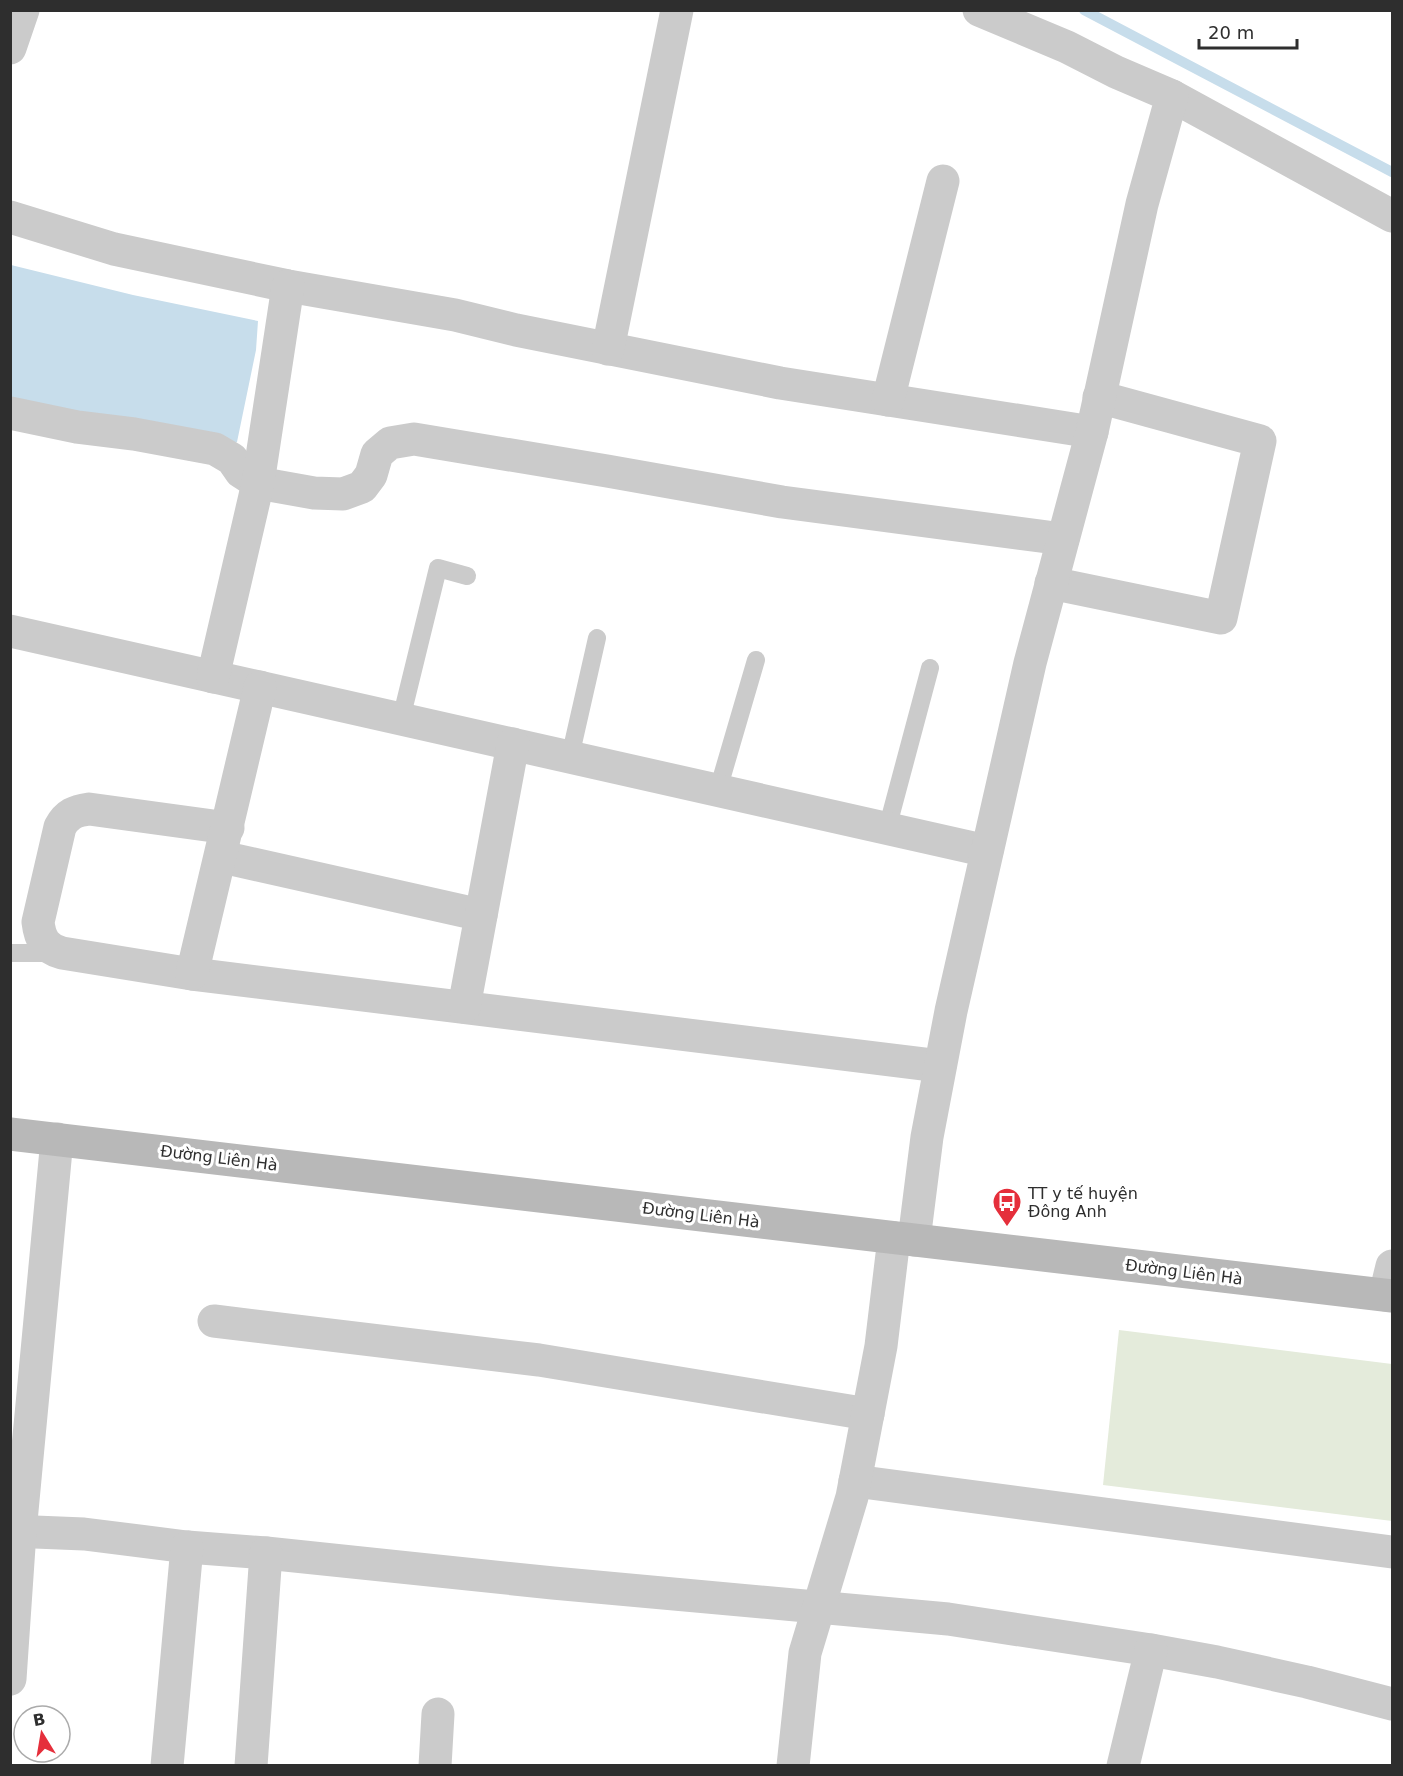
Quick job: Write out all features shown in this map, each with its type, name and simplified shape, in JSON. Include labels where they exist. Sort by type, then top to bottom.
[{"type":"main road","name":"Đường Liên Hà","points":[[10,1134],[904,1239],[1390,1286]]},
{"type":"street","points":[[10,48],[24,10]]},
{"type":"street","points":[[608,349],[678,10]]},
{"type":"street","points":[[979,10],[1067,47],[1116,72],[1172,96],[1392,216]]},
{"type":"street","points":[[793,1766],[805,1653],[852,1497],[880,1346],[987,851],[1030,663],[1092,432],[1142,204],[1172,96]]},
{"type":"street","points":[[888,400],[943,181]]},
{"type":"street","points":[[10,217],[114,249],[288,286],[455,315],[516,330],[780,383],[1092,432]]},
{"type":"street","points":[[213,677],[258,483],[288,286]]},
{"type":"street","points":[[1051,583],[1221,618],[1260,441],[1099,397]]},
{"type":"street","points":[[10,413],[76,427],[134,434],[214,448],[232,459],[241,472],[258,483],[314,493],[343,494],[362,487],[370,476],[377,454],[390,442],[414,440],[782,502],[1063,539]]},
{"type":"street","points":[[10,631],[987,851]]},
{"type":"street","points":[[192,974],[260,687]]},
{"type":"street","points":[[465,1007],[513,744]]},
{"type":"street","points":[[481,915],[225,842],[89,809],[76,811],[65,818],[60,827],[38,921],[39,934],[44,944],[52,950],[192,974],[940,1065]]},
{"type":"street","points":[[10,1679],[15,1532],[57,1139]]},
{"type":"street","points":[[214,1321],[539,1360],[868,1414]]},
{"type":"street","points":[[855,1481],[1392,1552]]},
{"type":"street","points":[[15,1532],[84,1534],[187,1547],[948,1619],[1151,1650],[1307,1682],[1392,1704]]},
{"type":"street","points":[[167,1766],[187,1547]]},
{"type":"street","points":[[251,1766],[266,1553]]},
{"type":"street","points":[[1123,1766],[1151,1650]]},
{"type":"street","points":[[435,1766],[438,1714]]},
{"type":"lane","points":[[401,719],[438,568],[467,576]]},
{"type":"lane","points":[[570,757],[597,638]]},
{"type":"lane","points":[[718,790],[756,660]]},
{"type":"lane","points":[[887,829],[930,668]]},
{"type":"lane","points":[[10,953],[62,953]]},
{"type":"green space","points":[[1119,1330],[1392,1364],[1392,1521],[1103,1485]]},
{"type":"water","points":[[11,265],[133,295],[258,321],[256,350],[237,442],[233,444],[11,404]]},
{"type":"waterway","points":[[1084,10],[1392,172]]},
{"type":"place","name":"TT y tế huyện Đông Anh","points":[[1007,1228]]}]
